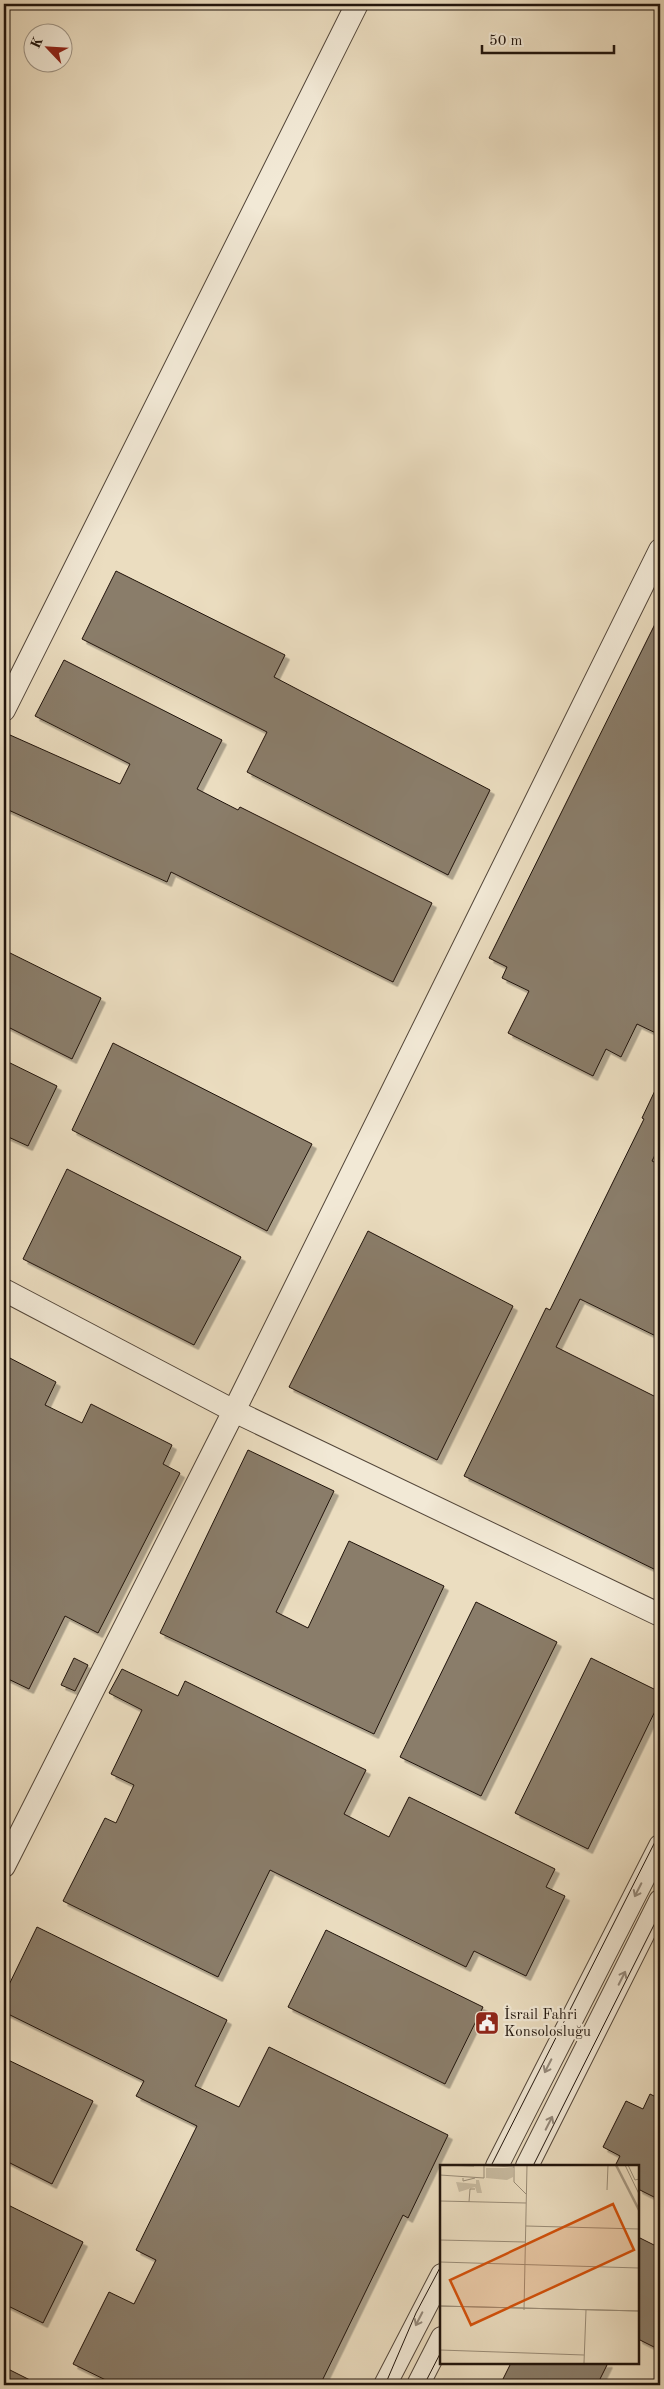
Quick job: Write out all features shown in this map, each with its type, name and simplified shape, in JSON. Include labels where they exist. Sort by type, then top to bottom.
[{"type":"street","points":[[4,710],[357,4]]},
{"type":"street","points":[[4,1866],[234,1411],[660,550]]},
{"type":"street","points":[[4,1290],[234,1411],[660,1614]]},
{"type":"street","points":[[498,2165],[660,1846]]},
{"type":"street","points":[[528,2165],[660,1901]]},
{"type":"street","points":[[385,2385],[440,2279]]},
{"type":"street","points":[[418,2385],[440,2342]]},
{"type":"building","points":[[116,571],[285,655],[274,677],[490,790],[448,875],[247,772],[267,732],[82,639]]},
{"type":"building","points":[[660,614],[660,1035],[637,1024],[621,1057],[606,1049],[593,1076],[508,1033],[529,991],[502,978],[507,967],[489,958]]},
{"type":"building","points":[[64,660],[222,740],[197,789],[238,810],[240,807],[432,903],[393,982],[171,872],[167,882],[4,808],[4,749],[10,735],[120,784],[130,764],[35,716]]},
{"type":"building","points":[[4,950],[101,998],[72,1059],[4,1025]]},
{"type":"building","points":[[113,1043],[312,1144],[267,1231],[72,1130]]},
{"type":"building","points":[[4,1060],[57,1086],[28,1146],[4,1135]]},
{"type":"building","points":[[660,1080],[660,1145],[652,1161],[660,1165],[660,1338],[580,1299],[556,1347],[660,1399],[660,1572],[464,1476],[546,1308],[550,1310],[644,1119],[642,1118]]},
{"type":"building","points":[[67,1169],[241,1257],[194,1345],[23,1259]]},
{"type":"building","points":[[368,1231],[513,1306],[437,1460],[289,1387]]},
{"type":"building","points":[[4,1355],[56,1382],[45,1405],[82,1423],[91,1404],[172,1445],[163,1464],[180,1473],[98,1633],[65,1616],[29,1689],[4,1677],[4,1388],[9,1378],[4,1376]]},
{"type":"building","points":[[248,1450],[334,1491],[276,1612],[308,1628],[349,1541],[444,1586],[374,1734],[160,1633]]},
{"type":"building","points":[[476,1602],[557,1642],[481,1796],[400,1757]]},
{"type":"building","points":[[74,1658],[88,1665],[75,1691],[61,1685]]},
{"type":"building","points":[[591,1658],[660,1692],[660,1701],[588,1849],[515,1813]]},
{"type":"building","points":[[122,1669],[178,1696],[185,1681],[366,1770],[344,1814],[389,1837],[409,1797],[555,1869],[546,1887],[565,1896],[526,1976],[474,1951],[466,1967],[270,1870],[218,1977],[63,1901],[105,1818],[116,1823],[134,1785],[111,1774],[142,1710],[109,1693]]},
{"type":"building","points":[[37,1927],[227,2020],[195,2086],[239,2107],[269,2047],[448,2135],[408,2218],[403,2215],[320,2385],[116,2385],[73,2364],[109,2292],[134,2304],[156,2260],[136,2250],[197,2126],[136,2096],[144,2081],[4,2012],[4,1995]]},
{"type":"building","points":[[326,1930],[483,2007],[445,2084],[288,2007]]},
{"type":"building","points":[[4,2058],[93,2101],[52,2184],[4,2160]]},
{"type":"building","points":[[650,2094],[660,2099],[660,2200],[639,2190],[639,2165],[616,2165],[620,2156],[603,2147],[626,2101],[643,2109]]},
{"type":"building","points":[[4,2203],[83,2242],[43,2323],[4,2304]]},
{"type":"building","points":[[639,2238],[660,2248],[660,2350],[639,2340]]},
{"type":"building","points":[[510,2364],[608,2364],[597,2385],[500,2385]]},
{"type":"building","points":[[4,2367],[40,2385],[4,2385]]},
{"type":"tram line","points":[[492,2165],[660,1832]]},
{"type":"tram line","points":[[534,2165],[660,1913]]},
{"type":"tram line","points":[[385,2385],[416,2313],[440,2268]]},
{"type":"tram line","points":[[424,2385],[440,2354]]},
{"type":"place","name":"İsrail Fahri Konsolosluğu","points":[[487,2023]]}]
